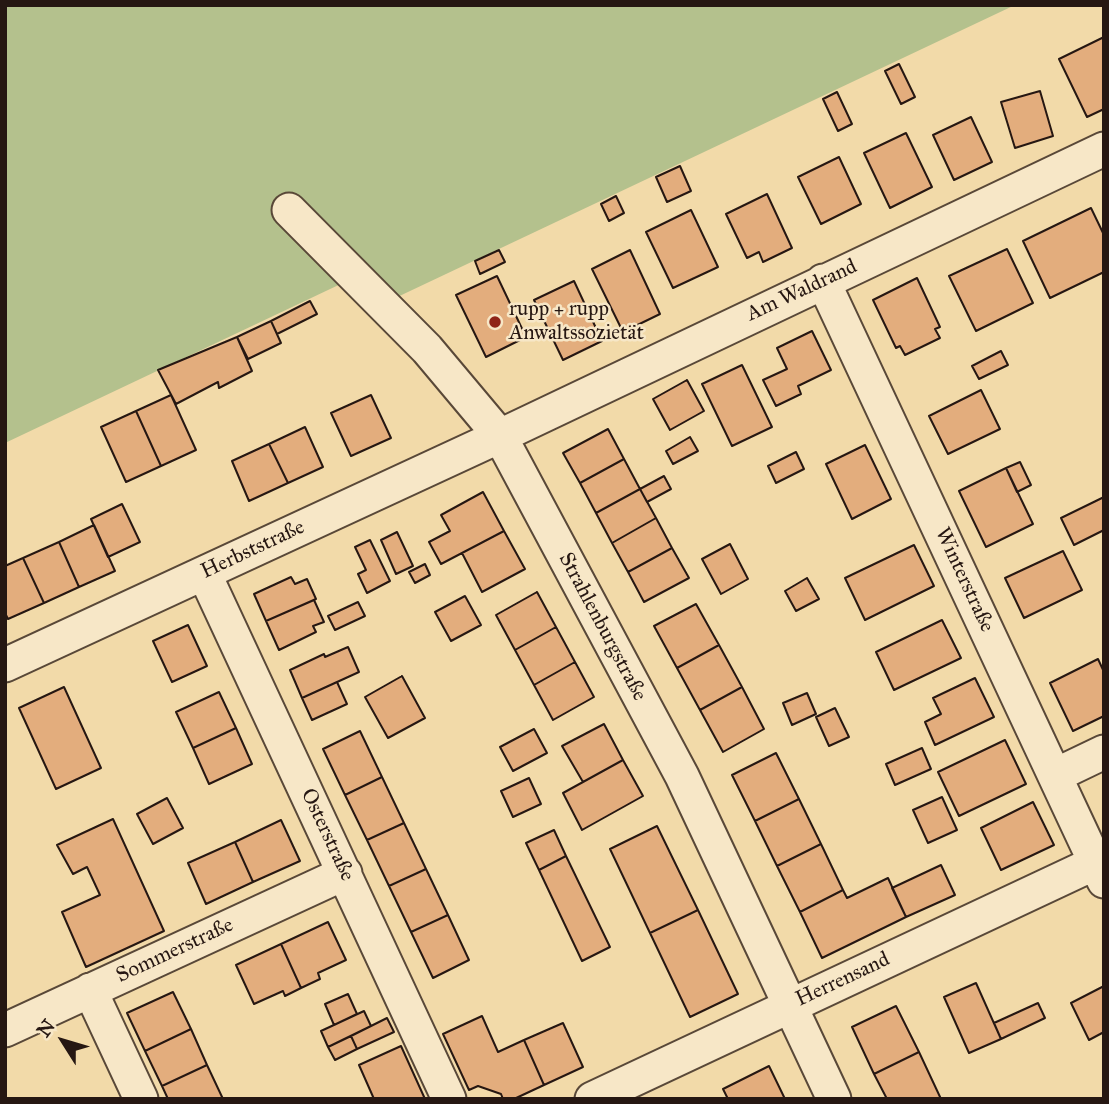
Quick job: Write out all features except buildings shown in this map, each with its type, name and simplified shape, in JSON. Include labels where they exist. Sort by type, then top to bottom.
[{"type":"street","name":"Am Waldrand","points":[[500,436],[1104,149]]},
{"type":"street","name":"Strahlenburgstraße","points":[[289,209],[427,349],[500,436],[682,776],[834,1099]]},
{"type":"street","name":"Winterstraße","points":[[823,281],[1100,872]]},
{"type":"street","name":"Herbststraße","points":[[5,665],[500,436]]},
{"type":"street","name":"Osterstraße","points":[[204,573],[449,1099]]},
{"type":"street","points":[[1056,775],[1104,752]]},
{"type":"street","name":"Herrensand","points":[[592,1099],[790,1005],[1100,872]]},
{"type":"street","name":"Sommerstraße","points":[[5,1030],[345,873]]},
{"type":"street","points":[[90,990],[141,1099]]},
{"type":"green space","points":[[5,5],[1015,5],[391,300],[366,272],[5,443]]},
{"type":"place","name":"rupp + rupp Anwaltssozietät","points":[[495,322]]}]
